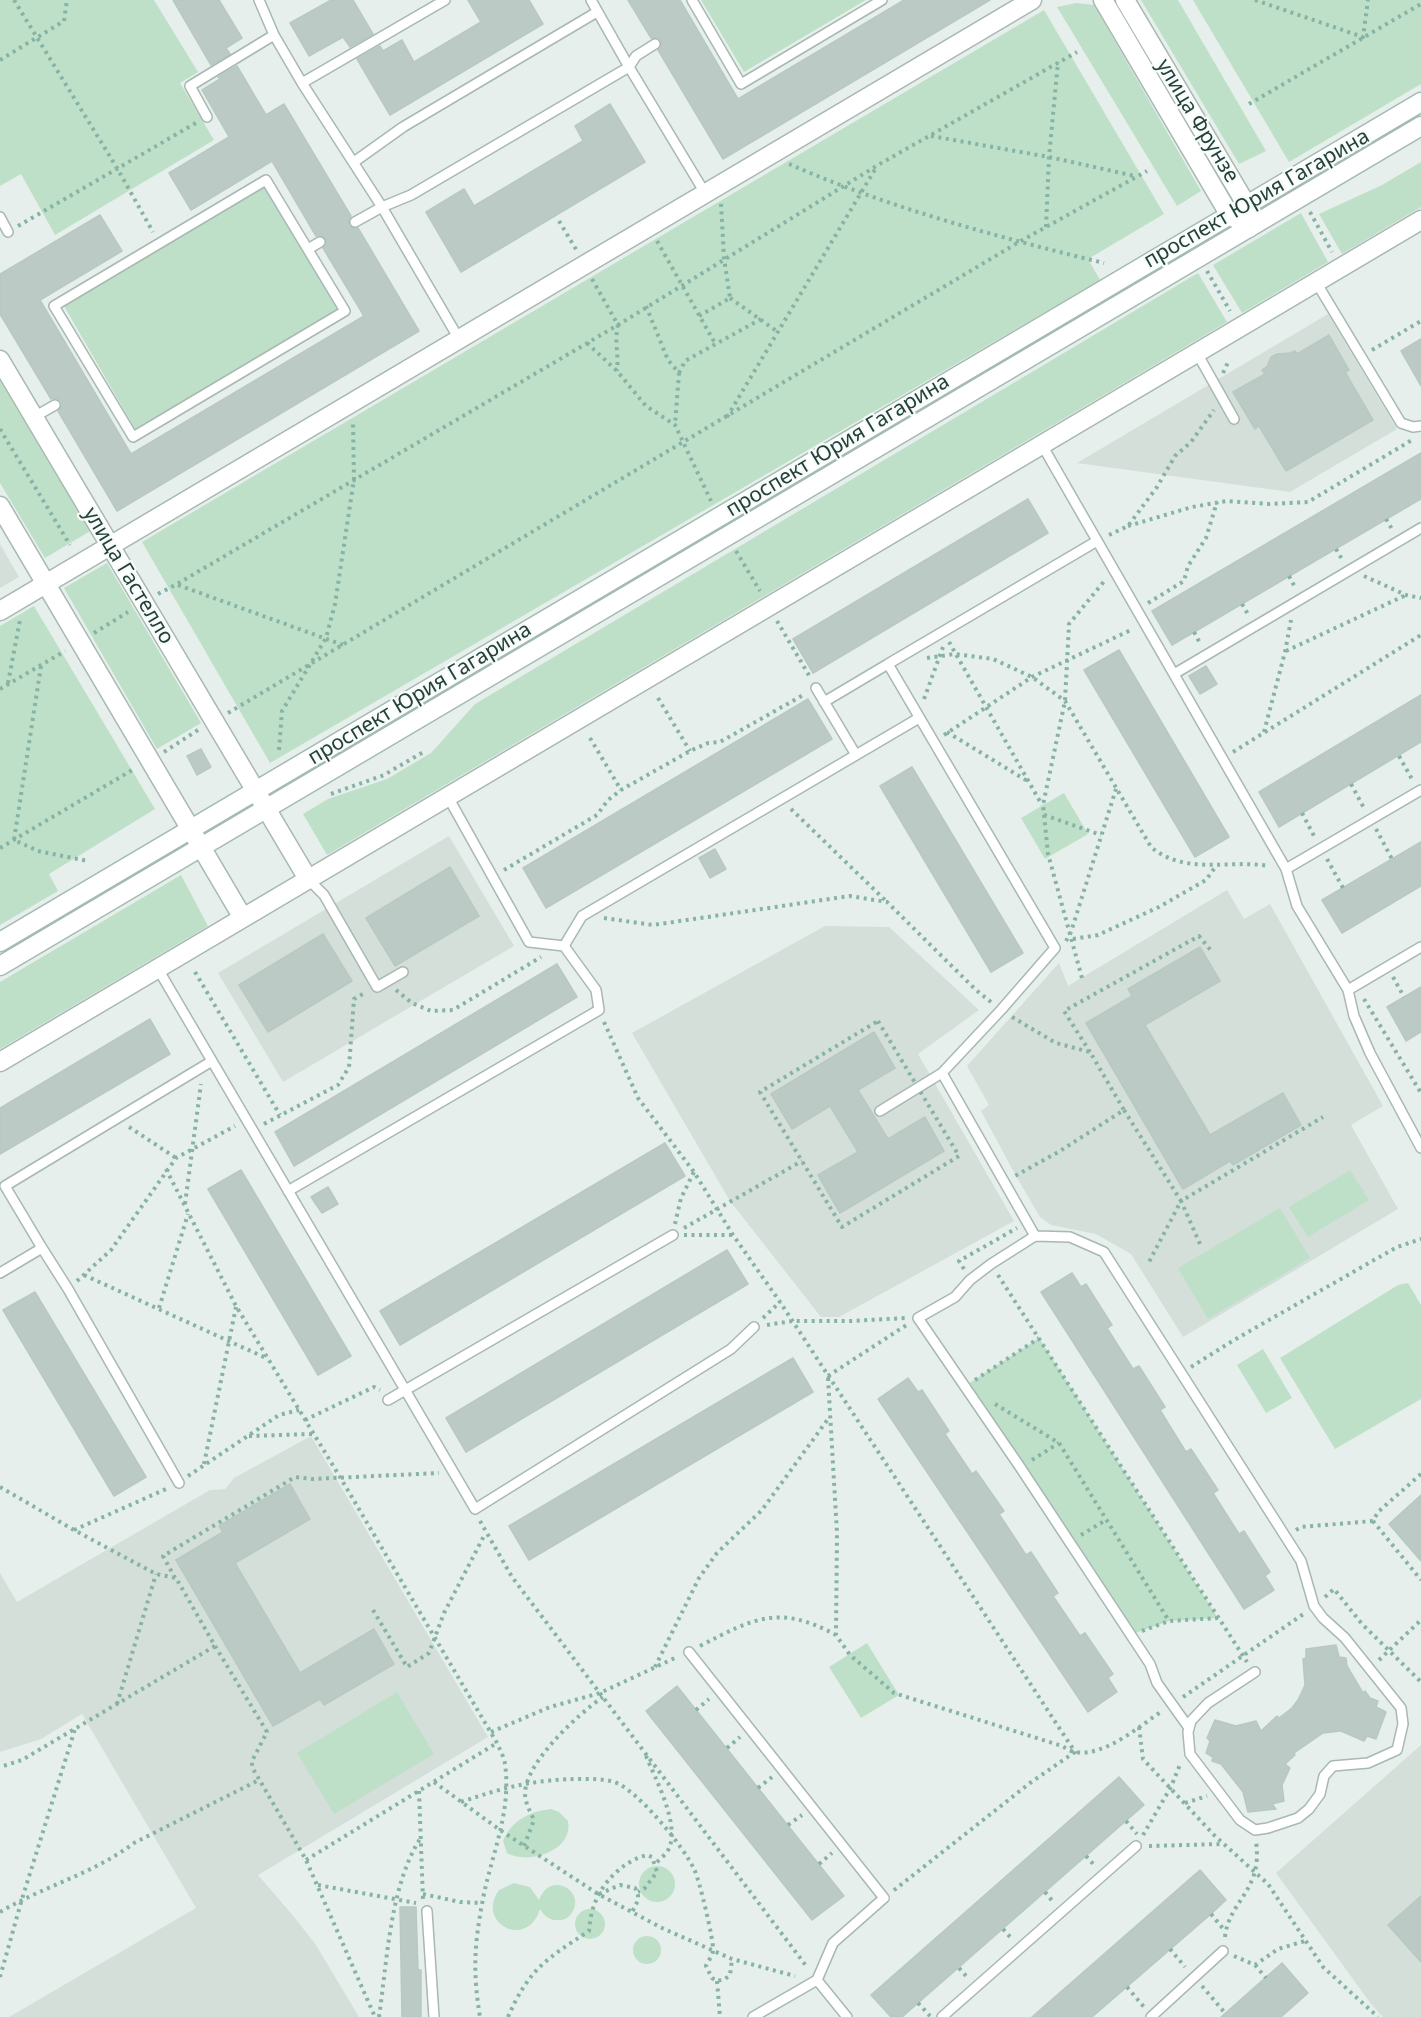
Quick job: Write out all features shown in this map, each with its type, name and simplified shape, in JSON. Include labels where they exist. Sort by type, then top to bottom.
[{"type":"street","points":[[0,611],[1032,0]]},
{"type":"street","name":"улица Фрунзе","points":[[1103,0],[1229,214],[1249,228]]},
{"type":"street","name":"улица Фрунзе","points":[[1125,0],[1246,204],[1249,228]]},
{"type":"street","name":"проспект Юрия Гагарина","points":[[0,942],[1421,102]]},
{"type":"street","name":"проспект Юрия Гагарина","points":[[0,966],[1421,126]]},
{"type":"street","points":[[0,1062],[1421,220]]},
{"type":"street","name":"улица Гастелло","points":[[0,360],[256,791]]},
{"type":"street","points":[[0,506],[243,918]]},
{"type":"street","points":[[256,791],[308,879]]},
{"type":"lane","points":[[259,0],[274,35],[302,83],[382,207],[459,339]]},
{"type":"lane","points":[[302,83],[446,0]]},
{"type":"lane","points":[[591,0],[628,68],[713,189]]},
{"type":"lane","points":[[692,0],[697,19],[741,84],[882,0]]},
{"type":"lane","points":[[354,162],[403,127],[597,12]]},
{"type":"lane","points":[[207,117],[190,86],[274,35]]},
{"type":"lane","points":[[355,222],[411,195],[628,68],[636,56],[655,44]]},
{"type":"lane","points":[[266,180],[345,311],[133,437],[94,382],[54,306],[159,243],[266,180]]},
{"type":"lane","points":[[308,249],[320,242]]},
{"type":"lane","points":[[1316,282],[1401,423],[1417,427]]},
{"type":"lane","points":[[1197,353],[1234,419]]},
{"type":"lane","points":[[34,417],[55,405]]},
{"type":"lane","points":[[1042,445],[1286,869],[1297,906],[1348,990],[1354,1016],[1370,1053],[1421,1148]]},
{"type":"lane","points":[[1174,674],[1421,528]]},
{"type":"lane","points":[[824,702],[1097,541]]},
{"type":"lane","points":[[880,1111],[942,1074],[1055,948],[888,664]]},
{"type":"lane","points":[[816,688],[856,755]]},
{"type":"lane","points":[[564,946],[582,916],[919,718]]},
{"type":"lane","points":[[1286,869],[1420,791]]},
{"type":"lane","points":[[288,1191],[599,1010],[596,990],[564,946],[529,942],[448,797]]},
{"type":"lane","points":[[308,879],[324,896],[381,984],[403,972]]},
{"type":"lane","points":[[1348,990],[1421,947]]},
{"type":"lane","points":[[158,969],[475,1509],[731,1349],[754,1327]]},
{"type":"lane","points":[[179,1483],[68,1290],[3,1187],[212,1061]]},
{"type":"lane","points":[[942,1074],[1035,1236]]},
{"type":"lane","points":[[391,1399],[673,1235]]},
{"type":"lane","points":[[1189,1728],[1157,1683],[1150,1664],[1020,1467],[918,1318],[955,1297],[970,1280],[1035,1236],[1070,1238],[1104,1252],[1301,1561],[1314,1606],[1323,1618],[1345,1638],[1401,1708],[1403,1724],[1396,1750],[1368,1763],[1333,1766],[1324,1776],[1320,1794],[1309,1809],[1298,1818],[1254,1830],[1240,1820],[1190,1754],[1189,1728],[1191,1720],[1208,1703],[1255,1672]]},
{"type":"lane","points":[[0,1273],[42,1248]]},
{"type":"lane","points":[[689,1652],[884,1898],[833,1943],[817,1980],[753,2017]]},
{"type":"lane","points":[[942,2017],[1136,1846]]},
{"type":"lane","points":[[427,1911],[434,2017]]},
{"type":"lane","points":[[1151,2017],[1223,1951]]},
{"type":"lane","points":[[817,1980],[847,2017]]},
{"type":"path","points":[[14,0],[117,168],[159,243]]},
{"type":"path","points":[[0,60],[64,21],[67,0]]},
{"type":"path","points":[[1255,0],[1363,37]]},
{"type":"path","points":[[1363,37],[1368,0]]},
{"type":"path","points":[[1249,104],[1421,4]]},
{"type":"path","points":[[161,592],[618,325],[681,284],[878,165],[1077,52]]},
{"type":"path","points":[[1046,227],[1049,157],[1058,62]]},
{"type":"path","points":[[3,224],[117,168],[207,117]]},
{"type":"path","points":[[930,136],[1049,157],[1135,176]]},
{"type":"path","points":[[770,155],[842,187],[1019,242],[1104,263]]},
{"type":"path","points":[[726,418],[878,165]]},
{"type":"path","points":[[231,711],[1019,242],[1147,171]]},
{"type":"path","points":[[713,189],[730,298],[778,332]]},
{"type":"path","points":[[1307,208],[1336,258]]},
{"type":"path","points":[[650,227],[716,345]]},
{"type":"path","points":[[1205,268],[1234,319]]},
{"type":"path","points":[[699,316],[730,298]]},
{"type":"path","points":[[646,306],[668,360],[680,373]]},
{"type":"path","points":[[715,509],[675,424],[680,373],[685,362],[761,319]]},
{"type":"path","points":[[1361,357],[1421,321]]},
{"type":"path","points":[[617,371],[615,335],[618,325]]},
{"type":"path","points":[[587,343],[617,371],[646,406],[675,424]]},
{"type":"path","points":[[1128,526],[1157,487],[1176,456],[1191,442],[1219,403],[1216,387],[1229,360]]},
{"type":"path","points":[[279,750],[282,711],[326,638],[335,604],[354,479],[353,402]]},
{"type":"path","points":[[1097,541],[1128,526],[1217,502],[1269,504],[1308,502],[1412,441],[1417,427]]},
{"type":"path","points":[[0,429],[70,545]]},
{"type":"path","points":[[1136,610],[1184,581],[1188,566],[1206,538],[1217,502]]},
{"type":"path","points":[[735,549],[762,594]]},
{"type":"path","points":[[1354,567],[1364,576],[1406,595],[1421,598]]},
{"type":"path","points":[[1042,806],[1065,701],[1069,624],[1114,570]]},
{"type":"path","points":[[177,584],[343,645]]},
{"type":"path","points":[[1285,652],[1406,595]]},
{"type":"path","points":[[8,684],[21,616],[20,599]]},
{"type":"path","points":[[1264,733],[1285,652],[1294,603]]},
{"type":"path","points":[[91,635],[137,606]]},
{"type":"path","points":[[934,742],[1032,677],[1145,624]]},
{"type":"path","points":[[493,877],[597,815],[621,790],[690,751],[708,743],[720,742],[816,688],[780,626]]},
{"type":"path","points":[[1222,758],[1421,634]]},
{"type":"path","points":[[919,718],[946,638],[1042,806],[1048,854],[1082,978]]},
{"type":"path","points":[[0,689],[66,650]]},
{"type":"path","points":[[919,660],[956,654],[993,658],[1032,677],[1065,701],[1151,847],[1160,855],[1184,864],[1263,865],[1286,869]]},
{"type":"path","points":[[14,840],[42,665]]},
{"type":"path","points":[[658,698],[690,751]]},
{"type":"path","points":[[165,751],[199,730]]},
{"type":"path","points":[[948,732],[1030,783]]},
{"type":"path","points":[[590,738],[621,790]]},
{"type":"path","points":[[326,795],[384,775],[425,751]]},
{"type":"path","points":[[1399,756],[1420,791]]},
{"type":"path","points":[[0,848],[136,768]]},
{"type":"path","points":[[1055,948],[1065,943],[1071,932],[1116,789]]},
{"type":"path","points":[[780,799],[976,990],[1001,1010],[1056,1043],[1090,1052]]},
{"type":"path","points":[[1044,815],[1101,835]]},
{"type":"path","points":[[14,840],[38,850],[88,861]]},
{"type":"path","points":[[1073,939],[1098,935],[1159,907],[1206,880],[1217,865]]},
{"type":"path","points":[[582,916],[653,925],[850,896],[887,902]]},
{"type":"path","points":[[1200,1244],[1181,1202],[1064,1011],[1199,936],[1213,953]]},
{"type":"path","points":[[253,1131],[299,1104],[312,1100],[338,1085],[349,1067],[354,999],[381,984],[412,1003],[431,1011],[453,1011],[532,962],[564,946]]},
{"type":"path","points":[[1387,967],[1404,997]]},
{"type":"path","points":[[195,972],[280,1115]]},
{"type":"path","points":[[1348,990],[1366,1000],[1421,1093]]},
{"type":"path","points":[[599,1010],[638,1098],[694,1172],[733,1235],[780,1302],[1075,1752]]},
{"type":"path","points":[[878,1021],[959,1156],[842,1227],[802,1161],[760,1092],[878,1021]]},
{"type":"path","points":[[184,1205],[203,1067]]},
{"type":"path","points":[[1004,1182],[1060,1151],[1124,1110]]},
{"type":"path","points":[[1149,1262],[1181,1202],[1323,1117]]},
{"type":"path","points":[[117,1119],[176,1158]]},
{"type":"path","points":[[68,1290],[111,1250],[166,1169],[176,1158],[246,1120]]},
{"type":"path","points":[[673,1235],[802,1161]]},
{"type":"path","points":[[166,1169],[236,1306],[491,1732],[505,1763],[500,1830],[482,1903],[474,1968],[480,2017]]},
{"type":"path","points":[[673,1235],[681,1198],[694,1172]]},
{"type":"path","points":[[159,1308],[188,1213]]},
{"type":"path","points":[[970,1280],[959,1261],[1020,1226]]},
{"type":"path","points":[[673,1235],[733,1235]]},
{"type":"path","points":[[1189,1369],[1234,1340],[1397,1247],[1421,1239]]},
{"type":"path","points":[[991,1264],[1242,1656]]},
{"type":"path","points":[[84,1275],[267,1358]]},
{"type":"path","points":[[754,1327],[780,1302]]},
{"type":"path","points":[[204,1465],[236,1306]]},
{"type":"path","points":[[754,1327],[792,1321],[918,1318]]},
{"type":"path","points":[[828,1376],[918,1318]]},
{"type":"path","points":[[965,1386],[1039,1338]]},
{"type":"path","points":[[828,1376],[837,1533],[836,1635]]},
{"type":"path","points":[[305,1420],[374,1387],[391,1399]]},
{"type":"path","points":[[994,1403],[1059,1443],[1169,1621]]},
{"type":"path","points":[[74,1530],[179,1483],[279,1415],[299,1410]]},
{"type":"path","points":[[655,1668],[699,1578],[717,1553],[762,1510],[829,1418]]},
{"type":"path","points":[[248,1436],[314,1434]]},
{"type":"path","points":[[1020,1467],[1059,1443]]},
{"type":"path","points":[[377,2017],[306,1860],[252,1767],[252,1761],[267,1732],[163,1556],[295,1477],[312,1479],[453,1472]]},
{"type":"path","points":[[1373,1521],[1378,1512],[1421,1474]]},
{"type":"path","points":[[0,1487],[156,1574],[176,1578]]},
{"type":"path","points":[[475,1509],[485,1533],[512,1577],[817,1980]]},
{"type":"path","points":[[1069,1542],[1106,1520]]},
{"type":"path","points":[[1286,1537],[1301,1527],[1373,1521]]},
{"type":"path","points":[[1373,1521],[1421,1580]]},
{"type":"path","points":[[373,1610],[407,1667],[429,1653],[444,1612],[485,1533]]},
{"type":"path","points":[[116,1705],[156,1574]]},
{"type":"path","points":[[1334,1589],[1362,1624],[1421,1682]]},
{"type":"path","points":[[524,1846],[534,1820],[526,1800],[527,1782],[553,1743],[584,1710],[602,1695],[754,1620],[793,1618],[813,1623],[836,1635],[850,1656],[894,1693],[1075,1752],[1090,1752],[1108,1746],[1139,1727],[1312,1608]]},
{"type":"path","points":[[1130,1635],[1169,1621],[1218,1618]]},
{"type":"path","points":[[1370,1669],[1421,1620]]},
{"type":"path","points":[[0,1767],[22,1760],[215,1646]]},
{"type":"path","points":[[491,1732],[550,1707],[602,1695]]},
{"type":"path","points":[[1139,1727],[1143,1759],[1223,1844],[1268,1884],[1323,1967],[1378,2017]]},
{"type":"path","points":[[0,1977],[22,1899],[76,1729]]},
{"type":"path","points":[[306,1860],[497,1743]]},
{"type":"path","points":[[644,1750],[671,1821],[672,1837],[669,1849],[655,1864]]},
{"type":"path","points":[[884,1898],[1030,1783],[1075,1752]]},
{"type":"path","points":[[1126,1821],[1141,1838],[1171,1787],[1181,1762],[1190,1754]]},
{"type":"path","points":[[461,1802],[527,1782],[569,1779],[615,1782],[636,1797],[672,1837],[695,1871],[713,1950],[706,1966],[712,1978],[717,1981]]},
{"type":"path","points":[[0,1912],[22,1899],[91,1869],[118,1855],[134,1843],[259,1780]]},
{"type":"path","points":[[434,1782],[500,1830],[598,1894],[662,1928],[732,1959],[801,1978],[817,1980]]},
{"type":"path","points":[[318,1885],[423,1904],[419,1791]]},
{"type":"path","points":[[1185,1803],[1218,1793]]},
{"type":"path","points":[[1254,1830],[1258,1853],[1256,1872],[1226,1927],[1223,1951],[1255,1965],[1266,1978]]},
{"type":"path","points":[[377,2017],[397,1899],[410,1854],[420,1839]]},
{"type":"path","points":[[1136,1846],[1223,1844]]},
{"type":"path","points":[[508,2017],[516,1997],[534,1971],[588,1931],[598,1894],[619,1871],[641,1856],[647,1855],[652,1857],[657,1872],[644,1889],[638,1892]]},
{"type":"path","points":[[598,1894],[620,1886],[635,1888],[638,1892],[638,1900],[632,1912]]},
{"type":"path","points":[[423,1894],[460,1902],[482,1903]]},
{"type":"path","points":[[1211,1914],[1225,1931]]},
{"type":"path","points":[[1255,1965],[1278,1950],[1305,1941]]},
{"type":"path","points":[[717,1981],[730,1975],[732,1959]]},
{"type":"path","points":[[717,1981],[720,2017]]},
{"type":"path","points":[[1127,1987],[1151,2017]]},
{"type":"path","points":[[918,2003],[932,2017]]},
{"type":"shaded area","points":[[1328,314],[1397,429],[1290,492],[1077,463]]},
{"type":"shaded area","points":[[0,544],[19,577],[0,588]]},
{"type":"shaded area","points":[[449,836],[514,946],[283,1082],[218,973]]},
{"type":"shaded area","points":[[1227,890],[1244,919],[1270,904],[1383,1106],[1351,1125],[1398,1209],[1183,1337],[1131,1254],[1096,1234],[1051,1225],[1040,1217],[981,1111],[989,1105],[967,1066],[1059,963],[1068,986]]},
{"type":"shaded area","points":[[825,926],[889,927],[979,1010],[918,1054],[1014,1221],[839,1317],[821,1317],[730,1201],[632,1033]]},
{"type":"shaded area","points":[[311,1436],[488,1737],[258,1875],[316,1945],[359,2017],[9,2017],[196,1908],[82,1714],[41,1739],[0,1752],[0,1573],[17,1602],[210,1490],[225,1489],[234,1478]]},
{"type":"shaded area","points":[[1421,1745],[1421,2017],[1383,2017],[1371,2004],[1276,1873]]},
{"type":"green space","points":[[0,0],[154,0],[198,72],[180,83],[214,140],[55,235],[21,174],[0,186]]},
{"type":"green space","points":[[701,0],[866,0],[744,72]]},
{"type":"green space","points":[[1141,0],[1178,0],[1266,151],[1239,164]]},
{"type":"green space","points":[[1193,0],[1421,0],[1421,84],[1289,162]]},
{"type":"green space","points":[[1076,3],[1094,5],[1201,191],[1177,206],[1057,7]]},
{"type":"green space","points":[[1044,10],[1164,214],[1088,259],[1100,280],[270,763],[142,542]]},
{"type":"green space","points":[[1421,162],[1421,207],[1342,254],[1319,214],[1382,185]]},
{"type":"green space","points":[[264,187],[338,309],[135,429],[64,306]]},
{"type":"green space","points":[[1301,213],[1328,262],[1242,313],[1213,265]]},
{"type":"green space","points":[[1198,273],[1227,322],[327,855],[303,814],[328,799],[387,779],[431,753],[475,704]]},
{"type":"green space","points":[[0,377],[92,530],[45,558],[0,483]]},
{"type":"green space","points":[[107,563],[201,723],[157,749],[64,588]]},
{"type":"green space","points":[[34,606],[155,809],[49,874],[58,891],[0,925],[0,626]]},
{"type":"green space","points":[[1064,793],[1088,834],[1045,859],[1021,818]]},
{"type":"green space","points":[[181,875],[208,926],[0,1049],[0,982]]},
{"type":"green space","points":[[1350,1170],[1369,1200],[1308,1237],[1289,1207]]},
{"type":"green space","points":[[1280,1208],[1310,1258],[1208,1319],[1178,1268]]},
{"type":"green space","points":[[1408,1283],[1421,1305],[1421,1399],[1335,1449],[1280,1358],[1398,1285]]},
{"type":"green space","points":[[1039,1338],[1218,1618],[1169,1621],[1130,1635],[965,1386]]},
{"type":"green space","points":[[1263,1349],[1292,1398],[1266,1413],[1237,1365]]},
{"type":"green space","points":[[867,1643],[899,1695],[861,1718],[829,1667]]},
{"type":"green space","points":[[397,1692],[434,1754],[334,1814],[297,1753]]},
{"type":"green space","points":[[551,1809],[559,1812],[568,1821],[568,1831],[564,1840],[557,1847],[537,1856],[516,1856],[507,1853],[503,1841],[516,1823],[536,1812]]},
{"type":"green space","points":[[657,1866],[669,1872],[675,1884],[669,1896],[657,1902],[645,1896],[639,1884],[645,1872]]},
{"type":"green space","points":[[514,1883],[530,1887],[539,1900],[544,1891],[551,1886],[565,1887],[575,1898],[575,1906],[571,1914],[564,1919],[550,1919],[540,1909],[534,1921],[525,1928],[515,1930],[506,1928],[498,1922],[493,1902],[499,1890]]},
{"type":"green space","points":[[590,1909],[601,1913],[605,1924],[601,1935],[590,1939],[579,1935],[575,1924],[579,1913]]},
{"type":"green space","points":[[647,1936],[657,1940],[661,1950],[657,1960],[647,1964],[637,1960],[633,1950],[637,1940]]},
{"type":"building","points":[[173,0],[219,0],[242,38],[226,48],[230,54],[211,65]]},
{"type":"building","points":[[331,0],[353,0],[373,34],[350,47],[343,37],[309,56],[290,23]]},
{"type":"building","points":[[468,0],[529,0],[543,24],[390,115],[357,59],[380,46],[383,51],[402,40],[414,62],[481,22]]},
{"type":"building","points":[[628,0],[680,0],[738,99],[904,0],[990,0],[723,159],[658,50],[661,47],[661,41],[658,38],[651,38]]},
{"type":"building","points":[[237,66],[266,115],[284,104],[351,216],[348,221],[349,226],[354,229],[358,228],[419,331],[117,511],[58,411],[62,406],[61,401],[56,398],[51,399],[0,314],[0,274],[100,215],[122,251],[40,300],[131,454],[364,316],[323,248],[327,243],[325,238],[321,235],[316,236],[272,161],[191,210],[169,173],[229,137],[202,90]]},
{"type":"building","points":[[610,104],[645,162],[461,272],[426,212],[464,189],[474,206],[583,141],[575,126]]},
{"type":"building","points":[[1329,335],[1349,370],[1345,372],[1373,420],[1286,471],[1259,426],[1255,429],[1233,392],[1265,374],[1262,370],[1267,367],[1271,357],[1295,351],[1297,354]]},
{"type":"building","points":[[1421,339],[1421,386],[1401,351]]},
{"type":"building","points":[[1421,453],[1421,499],[1172,645],[1152,611]]},
{"type":"building","points":[[1028,499],[1048,533],[813,673],[793,639]]},
{"type":"building","points":[[1119,650],[1229,837],[1195,857],[1084,670]]},
{"type":"building","points":[[1206,666],[1217,684],[1200,694],[1189,676]]},
{"type":"building","points":[[1421,695],[1421,742],[1279,827],[1259,792]]},
{"type":"building","points":[[808,699],[832,739],[546,908],[523,868]]},
{"type":"building","points":[[201,749],[211,767],[197,775],[187,756]]},
{"type":"building","points":[[912,767],[1023,953],[991,972],[880,786]]},
{"type":"building","points":[[1421,842],[1421,886],[1342,933],[1322,900]]},
{"type":"building","points":[[715,849],[726,869],[710,878],[699,858]]},
{"type":"building","points":[[450,867],[479,916],[395,966],[366,918]]},
{"type":"building","points":[[323,934],[352,981],[268,1032],[239,985]]},
{"type":"building","points":[[1200,947],[1220,981],[1145,1025],[1210,1135],[1283,1093],[1301,1125],[1233,1165],[1230,1161],[1183,1189],[1086,1023],[1132,996],[1128,989]]},
{"type":"building","points":[[557,964],[577,997],[294,1166],[275,1132]]},
{"type":"building","points":[[1421,987],[1421,1032],[1406,1041],[1387,1007]]},
{"type":"building","points":[[150,1019],[170,1054],[0,1154],[0,1108]]},
{"type":"building","points":[[874,1032],[895,1068],[858,1090],[888,1139],[925,1117],[944,1151],[840,1213],[818,1175],[858,1152],[830,1106],[792,1129],[771,1094]]},
{"type":"building","points":[[665,1143],[685,1176],[400,1345],[380,1311]]},
{"type":"building","points":[[241,1170],[351,1356],[318,1375],[208,1189]]},
{"type":"building","points":[[328,1187],[338,1204],[322,1213],[311,1197]]},
{"type":"building","points":[[727,1250],[748,1284],[466,1452],[446,1418]]},
{"type":"building","points":[[1072,1273],[1081,1287],[1086,1284],[1112,1325],[1107,1328],[1133,1369],[1139,1366],[1165,1407],[1160,1410],[1186,1452],[1191,1449],[1218,1490],[1213,1493],[1239,1534],[1244,1531],[1270,1572],[1265,1576],[1274,1590],[1244,1609],[1041,1292]]},
{"type":"building","points":[[35,1292],[146,1477],[114,1496],[3,1310]]},
{"type":"building","points":[[793,1358],[813,1392],[529,1560],[509,1526]]},
{"type":"building","points":[[908,1378],[918,1392],[922,1390],[949,1431],[945,1434],[972,1474],[976,1471],[1004,1511],[999,1514],[1026,1555],[1031,1552],[1058,1593],[1053,1596],[1080,1636],[1085,1633],[1113,1674],[1108,1678],[1117,1692],[1088,1712],[878,1399]]},
{"type":"building","points":[[290,1484],[310,1519],[235,1563],[300,1673],[374,1629],[394,1664],[324,1705],[320,1699],[273,1726],[176,1560],[223,1532],[219,1526]]},
{"type":"building","points":[[1421,1495],[1421,1561],[1389,1524]]},
{"type":"building","points":[[1336,1645],[1339,1657],[1346,1658],[1347,1666],[1363,1693],[1365,1691],[1370,1698],[1378,1701],[1376,1707],[1386,1712],[1376,1739],[1367,1736],[1364,1741],[1341,1731],[1323,1733],[1294,1753],[1295,1755],[1285,1764],[1290,1768],[1282,1785],[1284,1801],[1272,1804],[1276,1809],[1248,1812],[1243,1792],[1221,1764],[1212,1761],[1213,1757],[1206,1753],[1210,1741],[1207,1738],[1215,1720],[1236,1726],[1256,1721],[1261,1731],[1277,1716],[1279,1718],[1292,1708],[1298,1700],[1305,1685],[1303,1659],[1306,1658],[1306,1649]]},
{"type":"building","points":[[677,1686],[844,1896],[812,1920],[646,1711]]},
{"type":"building","points":[[1119,1777],[1144,1805],[902,2017],[891,2017],[871,1995]]},
{"type":"building","points":[[1200,1870],[1226,1900],[1211,1914],[1092,2017],[1032,2017]]},
{"type":"building","points":[[1421,1896],[1421,1962],[1388,1925]]},
{"type":"building","points":[[400,1907],[416,1907],[418,1970],[421,1970],[421,2017],[402,2017]]},
{"type":"building","points":[[1282,1963],[1308,1993],[1281,2017],[1221,2017]]}]
